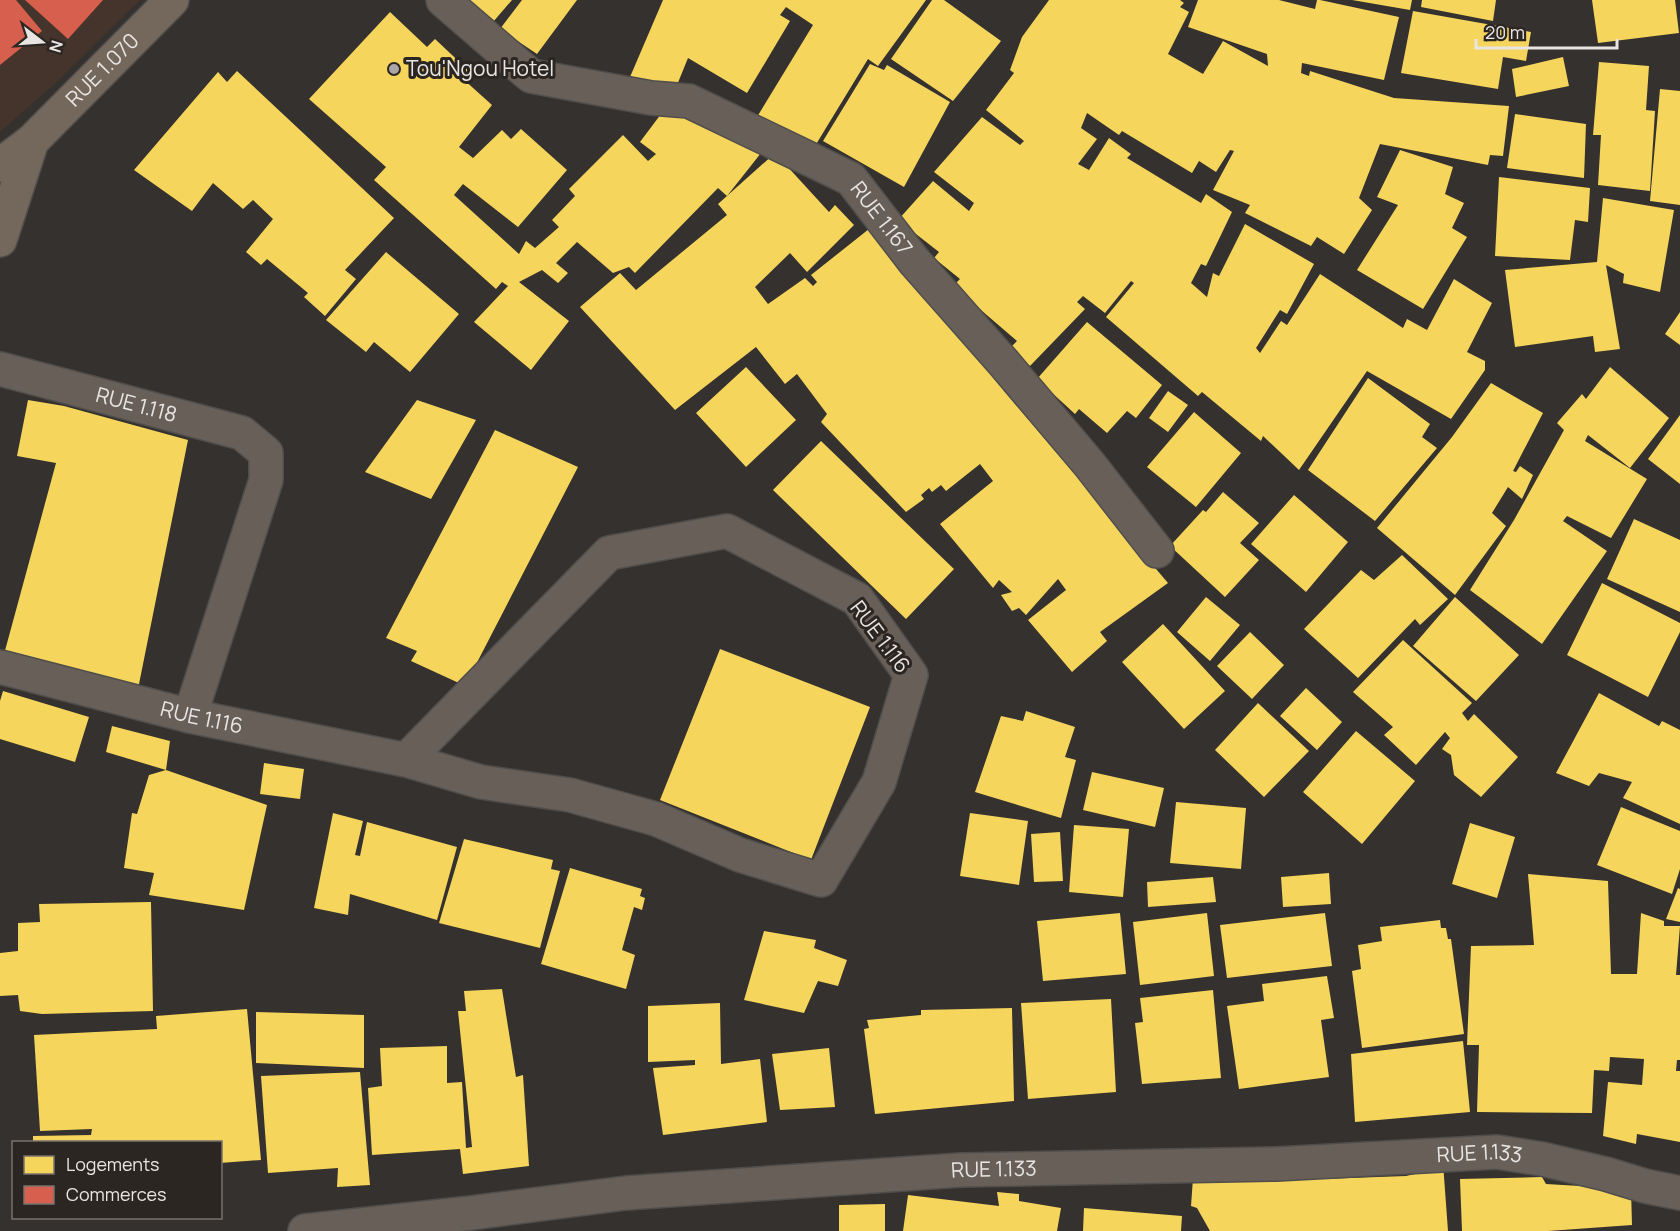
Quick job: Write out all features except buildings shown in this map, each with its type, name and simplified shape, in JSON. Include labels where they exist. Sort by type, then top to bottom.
[{"type":"main road","name":"RUE 1.070","points":[[0,165],[32,141],[172,0]]},
{"type":"main road","points":[[0,240],[32,141]]},
{"type":"street","name":"RUE 1.167","points":[[443,0],[531,76],[651,98],[689,101],[851,179],[914,261],[1061,431],[1157,551]]},
{"type":"street","name":"RUE 1.118","points":[[0,369],[242,433],[266,453],[266,480],[190,716]]},
{"type":"street","name":"RUE 1.116","points":[[0,668],[190,716],[406,760],[481,782],[570,795],[656,819],[740,855],[821,880],[879,782],[911,675],[857,599],[727,531],[609,553],[406,760]]},
{"type":"street","name":"RUE 1.133","points":[[305,1231],[626,1193],[961,1170],[1276,1164],[1497,1152],[1542,1159],[1680,1193]]},
{"type":"shaded area","points":[[0,0],[140,0],[59,80],[0,132]]},
{"type":"place","name":"Tou'Ngou Hotel","points":[[394,69]]}]
